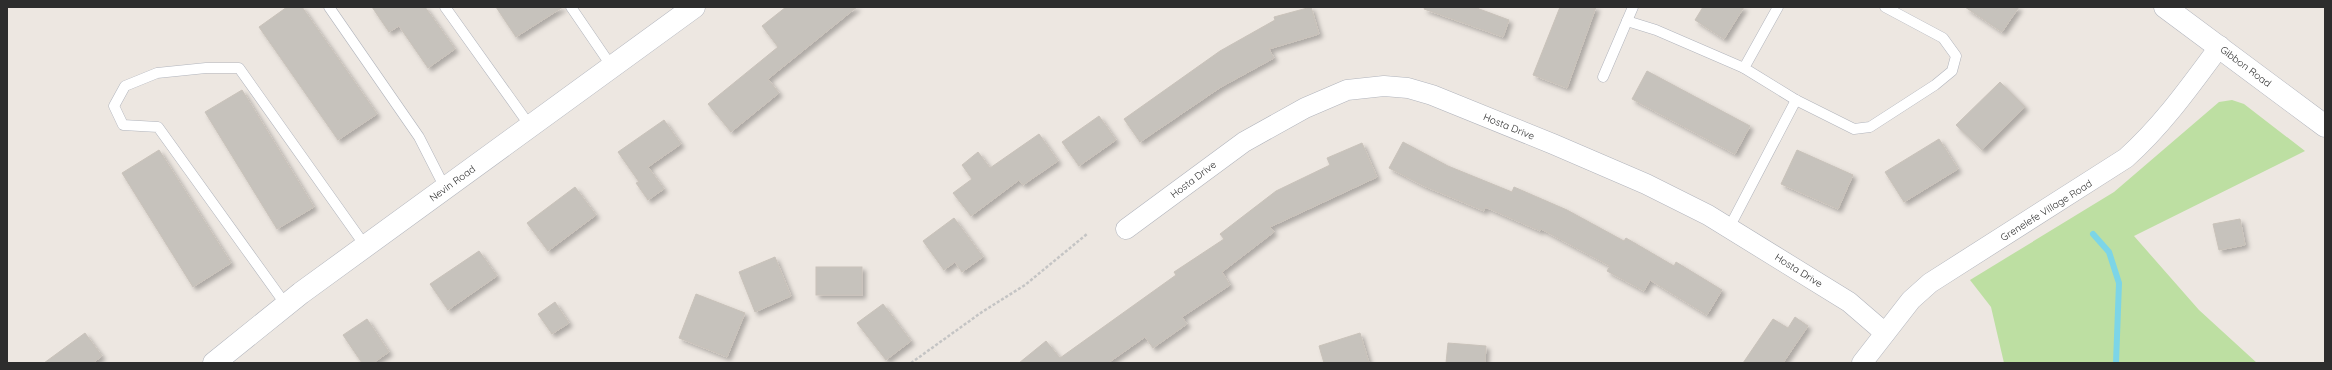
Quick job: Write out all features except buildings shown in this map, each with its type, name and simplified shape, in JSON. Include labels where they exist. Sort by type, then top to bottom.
[{"type":"main road","name":"Nevin Road","points":[[214,363],[286,305],[694,7]]},
{"type":"main road","name":"Gibbon Road","points":[[2165,7],[2220,46],[2325,126]]},
{"type":"street","name":"Grenelefe Village Road","points":[[1862,363],[1911,300],[1930,283],[2126,158],[2146,141],[2166,118],[2220,46]]},
{"type":"street","name":"Hosta Drive","points":[[1126,229],[1250,138],[1330,96],[1353,89],[1384,86],[1408,88],[1432,95],[1553,144],[1646,184],[1729,228],[1849,302],[1886,333]]},
{"type":"lane","points":[[329,7],[419,137],[445,188]]},
{"type":"lane","points":[[445,7],[530,126]]},
{"type":"lane","points":[[571,7],[612,67]]},
{"type":"lane","points":[[1603,77],[1633,7]]},
{"type":"lane","points":[[1744,68],[1778,7]]},
{"type":"lane","points":[[1627,21],[1656,30],[1744,68],[1796,100],[1854,129],[1870,127],[1935,85],[1952,70],[1956,56],[1943,38],[1885,7]]},
{"type":"lane","points":[[286,305],[158,127],[123,124],[114,106],[125,86],[156,73],[206,68],[239,68],[366,247]]},
{"type":"lane","points":[[1729,228],[1796,100]]},
{"type":"path","points":[[911,363],[982,312],[1025,285],[1087,234]]},
{"type":"green space","points":[[2232,100],[2244,104],[2305,151],[2134,236],[2199,310],[2257,363],[2004,363],[1991,307],[1970,280],[2114,192],[2219,102]]},
{"type":"waterway","points":[[2093,234],[2109,252],[2119,283],[2116,363]]}]
